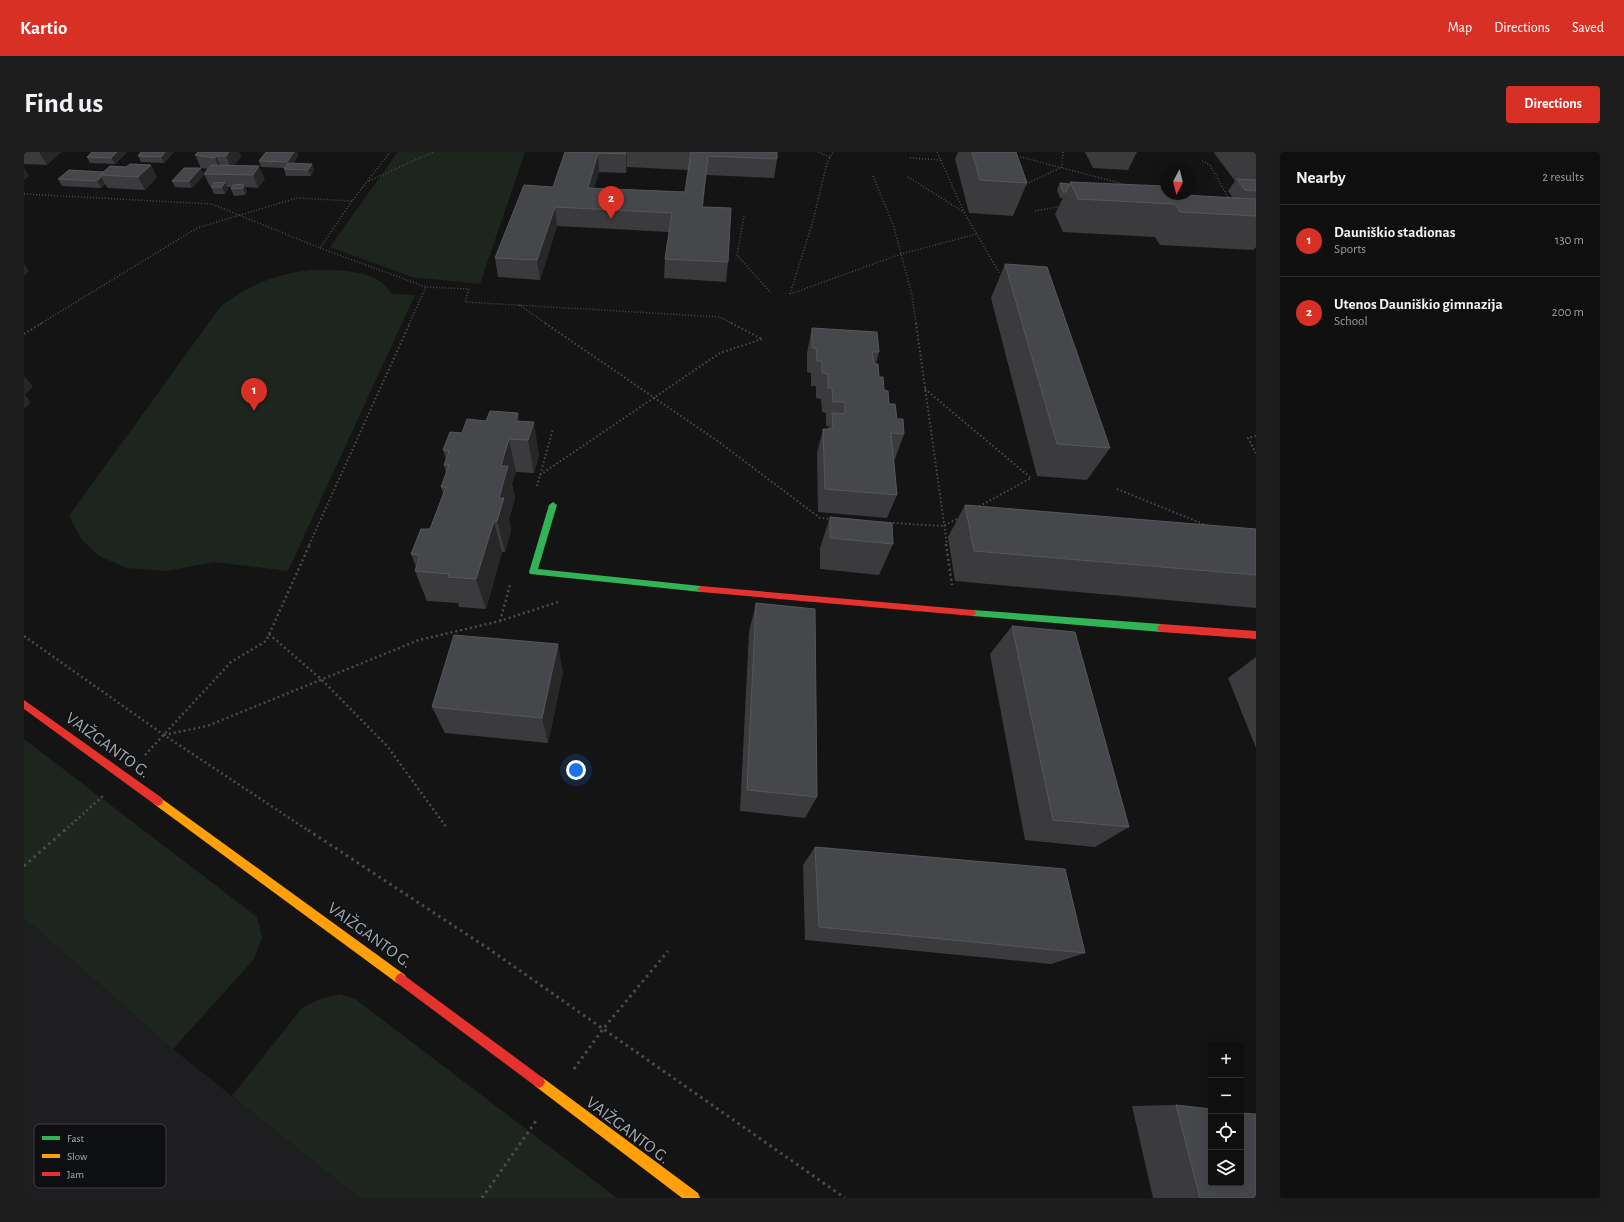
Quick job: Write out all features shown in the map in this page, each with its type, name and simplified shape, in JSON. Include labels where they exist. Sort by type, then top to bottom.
[{"type":"street","points":[[554,505],[533,572],[829,601],[1256,635]]},
{"type":"street","name":"VAIŽGANTO G.","points":[[24,704],[370,955],[554,1095],[693,1198]]},
{"type":"path","points":[[320,248],[352,201],[390,152]]},
{"type":"path","points":[[369,181],[433,152]]},
{"type":"path","points":[[818,152],[830,157]]},
{"type":"path","points":[[833,152],[827,163],[813,221],[790,294],[901,254],[977,234]]},
{"type":"path","points":[[937,152],[965,214],[1000,274]]},
{"type":"path","points":[[1062,167],[1063,152]]},
{"type":"path","points":[[1017,156],[1133,187]]},
{"type":"path","points":[[910,158],[941,160]]},
{"type":"path","points":[[1202,161],[1210,166],[1231,203]]},
{"type":"path","points":[[1026,184],[1062,167]]},
{"type":"path","points":[[873,176],[894,228],[912,295],[956,611]]},
{"type":"path","points":[[908,177],[965,214]]},
{"type":"path","points":[[24,194],[212,204],[320,248],[426,287],[469,289],[465,302],[720,317],[762,339],[720,353],[540,475]]},
{"type":"path","points":[[24,334],[197,228],[239,214],[297,198],[352,201]]},
{"type":"path","points":[[1035,211],[1065,206]]},
{"type":"path","points":[[744,216],[737,255],[771,293]]},
{"type":"path","points":[[164,735],[231,662],[266,641],[426,287]]},
{"type":"path","points":[[519,305],[719,442],[820,518],[835,519]]},
{"type":"path","points":[[925,389],[1031,478],[977,508]]},
{"type":"path","points":[[1256,436],[1248,438],[1256,453]]},
{"type":"path","points":[[1117,489],[1213,527]]},
{"type":"path","points":[[874,522],[944,526],[964,515]]},
{"type":"path","points":[[164,735],[207,726],[418,640],[500,621],[577,595],[585,577]]},
{"type":"path","points":[[269,634],[322,680],[387,746],[447,828]]},
{"type":"path","points":[[24,636],[164,735],[489,949],[845,1198]]},
{"type":"path","points":[[24,866],[124,777]]},
{"type":"path","points":[[482,1198],[554,1095],[603,1029],[668,951]]},
{"type":"shaded area","points":[[398,152],[525,152],[480,284],[412,277],[330,247]]},
{"type":"shaded area","points":[[310,270],[356,272],[381,282],[392,294],[415,295],[288,571],[214,562],[166,571],[127,568],[99,556],[82,540],[69,516],[221,306],[253,286],[274,278]]},
{"type":"shaded area","points":[[24,739],[257,917],[262,937],[254,959],[173,1049],[24,918]]},
{"type":"shaded area","points":[[24,918],[173,1049],[359,1198],[24,1198]]},
{"type":"shaded area","points":[[340,994],[355,999],[617,1198],[359,1198],[232,1096],[302,1008],[320,999]]},
{"type":"building","points":[[92,152],[117,152],[111,158],[87,157]]},
{"type":"building","points":[[141,152],[165,152],[161,157],[138,156]]},
{"type":"building","points":[[198,152],[229,152],[226,156],[216,156],[215,158],[195,155]]},
{"type":"building","points":[[266,152],[294,152],[287,162],[259,161]]},
{"type":"building","points":[[565,152],[626,152],[626,154],[598,153],[588,188],[685,192],[691,152],[777,152],[777,159],[708,156],[702,207],[731,208],[728,262],[665,259],[672,213],[555,207],[537,260],[495,258],[524,185],[553,187]]},
{"type":"building","points":[[972,152],[1016,152],[1027,183],[980,180]]},
{"type":"building","points":[[288,163],[312,164],[308,170],[284,169]]},
{"type":"building","points":[[130,164],[151,165],[138,177],[100,175],[110,166],[126,167]]},
{"type":"building","points":[[211,165],[259,166],[253,175],[204,174]]},
{"type":"building","points":[[184,168],[201,168],[189,181],[172,181]]},
{"type":"building","points":[[69,170],[104,172],[100,175],[101,177],[97,181],[58,179]]},
{"type":"building","points":[[1237,179],[1256,180],[1256,191],[1245,190]]},
{"type":"building","points":[[225,182],[222,187],[211,187],[214,183]]},
{"type":"building","points":[[1070,182],[1160,186],[1160,200],[1196,200],[1196,196],[1256,199],[1256,216],[1180,212],[1175,204],[1078,199]]},
{"type":"building","points":[[1060,183],[1070,184],[1066,192],[1063,192]]},
{"type":"building","points":[[244,184],[243,188],[231,189],[233,185]]},
{"type":"building","points":[[1005,264],[1047,267],[1110,448],[1057,444]]},
{"type":"building","points":[[812,328],[877,332],[879,352],[872,352],[874,364],[878,364],[879,377],[883,377],[884,390],[888,391],[889,404],[895,404],[897,419],[903,419],[904,434],[891,433],[897,495],[825,489],[823,429],[833,429],[832,413],[845,414],[845,402],[833,402],[832,388],[828,388],[828,374],[822,373],[822,361],[817,361],[816,348],[812,348]]},
{"type":"building","points":[[490,411],[518,413],[516,421],[534,422],[528,440],[509,439],[501,466],[508,466],[499,498],[504,498],[497,521],[494,521],[476,579],[448,577],[449,574],[415,571],[420,555],[411,554],[421,529],[430,529],[446,487],[441,487],[449,465],[444,465],[449,451],[443,450],[450,432],[462,433],[467,419],[486,421]]},
{"type":"building","points":[[965,505],[1256,529],[1256,575],[974,551]]},
{"type":"building","points":[[830,517],[892,523],[893,544],[830,538]]},
{"type":"building","points":[[756,603],[815,609],[817,797],[747,790]]},
{"type":"building","points":[[1012,626],[1075,632],[1129,827],[1053,820]]},
{"type":"building","points":[[454,635],[558,644],[542,718],[432,707]]},
{"type":"building","points":[[815,847],[1065,869],[1085,953],[819,927]]},
{"type":"building","points":[[1176,1105],[1208,1109],[1208,1186],[1244,1186],[1244,1113],[1256,1114],[1256,1198],[1200,1198]]},
{"type":"traffic: fast","points":[[553,505],[533,572],[701,589]]},
{"type":"traffic: fast","points":[[973,613],[1161,628]]},
{"type":"traffic: slow","points":[[158,801],[401,979]]},
{"type":"traffic: slow","points":[[539,1082],[693,1198]]},
{"type":"traffic: jam","points":[[701,589],[973,613]]},
{"type":"traffic: jam","points":[[1161,628],[1256,635]]},
{"type":"traffic: jam","points":[[24,704],[158,801]]},
{"type":"traffic: jam","points":[[401,979],[539,1082]]},
{"type":"place","name":"Utenos Dauniškio gimnazija","points":[[611,219]]},
{"type":"place","name":"Dauniškio stadionas","points":[[254,411]]}]
